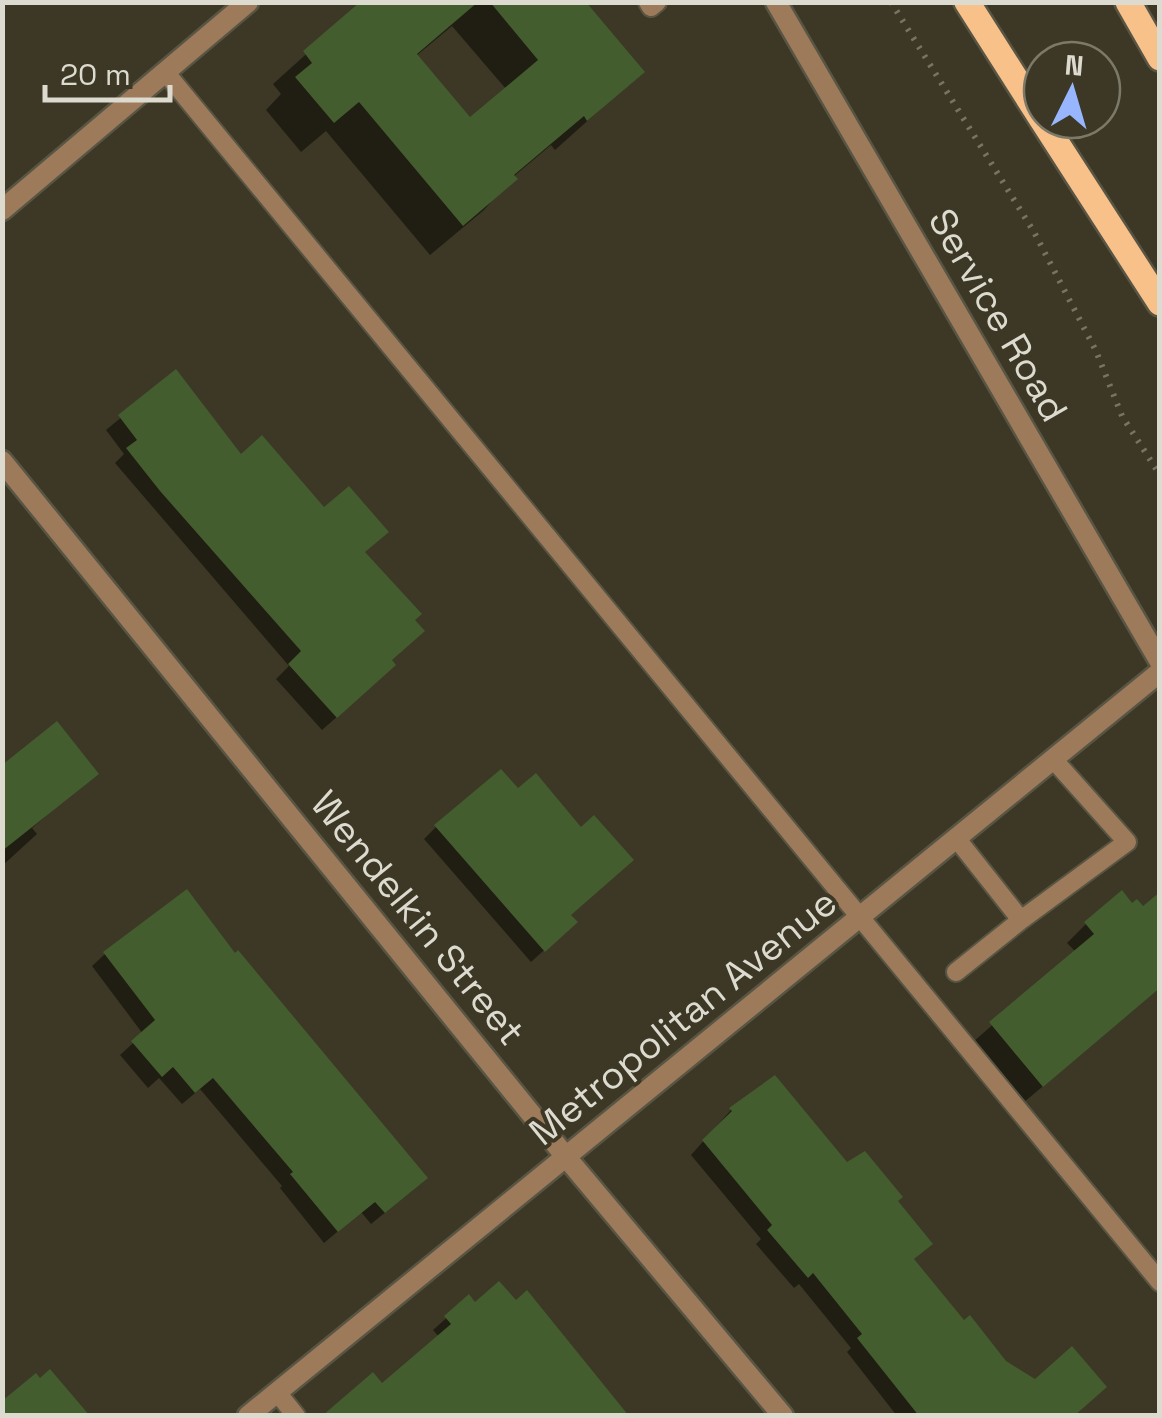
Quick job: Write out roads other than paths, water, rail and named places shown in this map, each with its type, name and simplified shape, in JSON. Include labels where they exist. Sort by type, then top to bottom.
[{"type":"main road","points":[[967,2],[1022,89]]},
{"type":"main road","points":[[1128,2],[1160,58]]},
{"type":"main road","points":[[1055,140],[1160,303]]},
{"type":"street","points":[[2,210],[248,2]]},
{"type":"street","name":"Service Road","points":[[776,2],[1160,662]]},
{"type":"street","name":"Wendelkin Street","points":[[2,461],[566,1156],[783,1416]]},
{"type":"street","name":"Metropolitan Avenue","points":[[248,1416],[1160,672]]},
{"type":"lane","points":[[648,2],[651,7],[657,2]]},
{"type":"lane","points":[[166,73],[1160,1282]]},
{"type":"lane","points":[[956,972],[1127,842],[1053,760]]},
{"type":"lane","points":[[957,839],[1021,920]]},
{"type":"lane","points":[[277,1392],[296,1416]]}]
